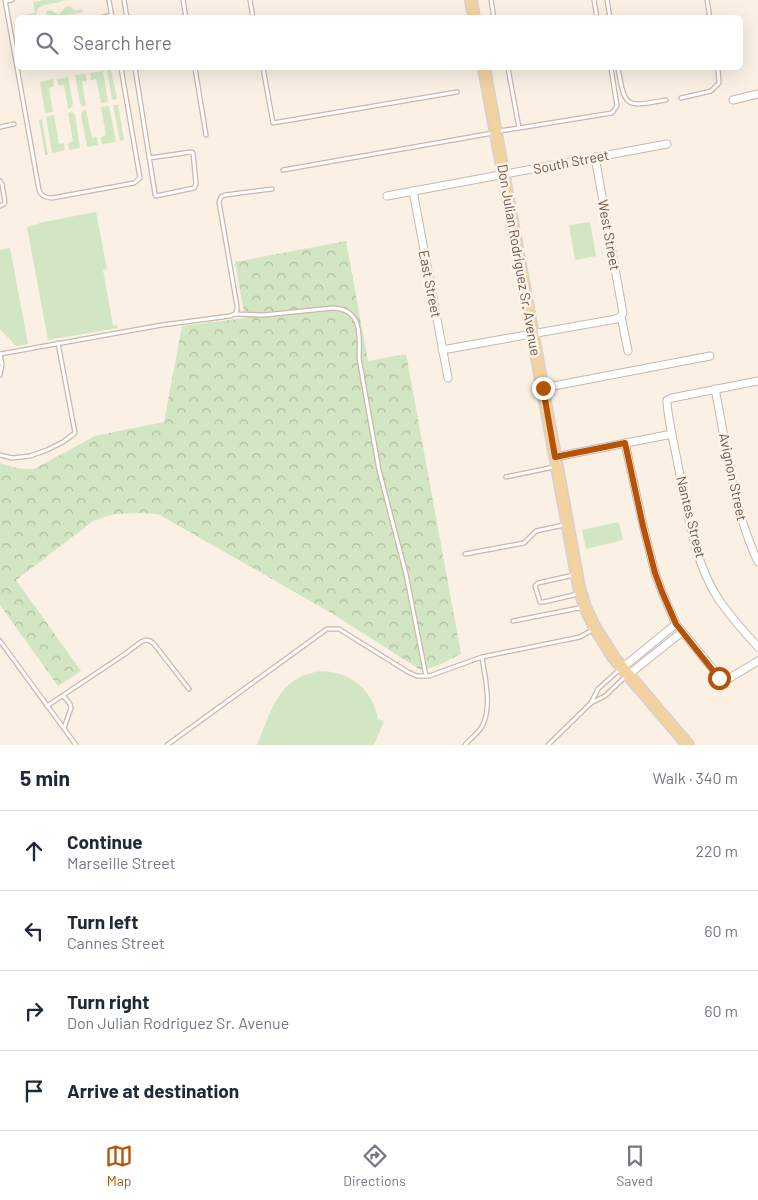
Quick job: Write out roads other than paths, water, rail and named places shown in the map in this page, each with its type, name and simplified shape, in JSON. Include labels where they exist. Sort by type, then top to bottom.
[{"type":"main road","points":[[471,0],[474,15]]},
{"type":"main road","name":"Don Julian Rodriguez Sr. Avenue","points":[[484,70],[567,524],[585,607],[595,629],[614,658],[688,745]]},
{"type":"street","points":[[733,100],[758,94]]},
{"type":"street","name":"South Street","points":[[387,196],[667,144]]},
{"type":"street","name":"West Street","points":[[595,157],[628,351]]},
{"type":"street","name":"East Street","points":[[413,191],[448,378]]},
{"type":"street","points":[[442,350],[616,319],[622,314]]},
{"type":"street","points":[[543,388],[710,356]]},
{"type":"street","points":[[715,389],[758,381]]},
{"type":"street","name":"Nantes Street","points":[[715,389],[672,398],[667,400],[667,405],[694,542],[706,574],[719,599],[740,629],[758,647]]},
{"type":"street","name":"Avignon Street","points":[[715,389],[737,500],[750,545],[758,562]]},
{"type":"street","points":[[556,462],[625,443],[672,434]]},
{"type":"street","points":[[625,443],[655,573],[676,624],[722,679],[728,679],[758,661]]},
{"type":"street","points":[[625,671],[676,624]]},
{"type":"street","points":[[625,671],[682,632]]},
{"type":"lane","points":[[12,0],[5,1],[15,55]]},
{"type":"lane","points":[[109,0],[112,15]]},
{"type":"lane","points":[[124,0],[126,15]]},
{"type":"lane","points":[[183,0],[186,15]]},
{"type":"lane","points":[[250,0],[252,15]]},
{"type":"lane","points":[[491,0],[494,15]]},
{"type":"lane","points":[[594,0],[596,15]]},
{"type":"lane","points":[[607,0],[610,15]]},
{"type":"lane","points":[[707,0],[710,15]]},
{"type":"lane","points":[[11,33],[15,32]]},
{"type":"lane","points":[[18,70],[39,190],[40,193],[48,198],[134,183],[140,178],[121,70]]},
{"type":"lane","points":[[135,70],[149,158],[155,194],[156,196],[194,188],[196,184],[191,152],[149,158]]},
{"type":"lane","points":[[195,70],[206,135]]},
{"type":"lane","points":[[263,70],[274,123],[456,92]]},
{"type":"lane","points":[[508,70],[519,128]]},
{"type":"lane","points":[[283,170],[612,113],[617,106],[611,70]]},
{"type":"lane","points":[[618,70],[624,97],[628,102],[640,105],[666,100]]},
{"type":"lane","points":[[681,98],[711,91],[719,82],[718,70]]},
{"type":"lane","points":[[0,127],[14,124]]},
{"type":"lane","points":[[0,181],[5,202],[0,206]]},
{"type":"lane","points":[[235,314],[237,310],[219,202],[221,197],[225,195],[272,188]]},
{"type":"lane","points":[[0,375],[2,365],[0,354],[162,324],[235,314],[264,315],[333,308],[342,308],[350,312],[357,324],[359,358],[379,470],[406,574],[426,676]]},
{"type":"lane","points":[[0,455],[12,458],[30,456],[63,442],[76,433],[58,343]]},
{"type":"lane","points":[[506,477],[556,462]]},
{"type":"lane","points":[[465,554],[524,543],[536,531],[567,524]]},
{"type":"lane","points":[[577,574],[538,583],[536,586],[540,602],[581,593]]},
{"type":"lane","points":[[513,621],[585,607]]},
{"type":"lane","points":[[167,745],[327,629],[339,629],[403,670],[417,676],[426,676],[482,658],[580,636],[595,629]]},
{"type":"lane","points":[[48,706],[146,640],[154,644],[189,689]]},
{"type":"lane","points":[[0,641],[76,745]]},
{"type":"lane","points":[[465,745],[482,727],[487,708],[482,658]]},
{"type":"lane","points":[[591,703],[598,689],[625,671]]},
{"type":"lane","points":[[548,745],[591,703],[605,696],[625,671]]},
{"type":"lane","points":[[62,696],[69,702],[71,708],[64,728]]}]
